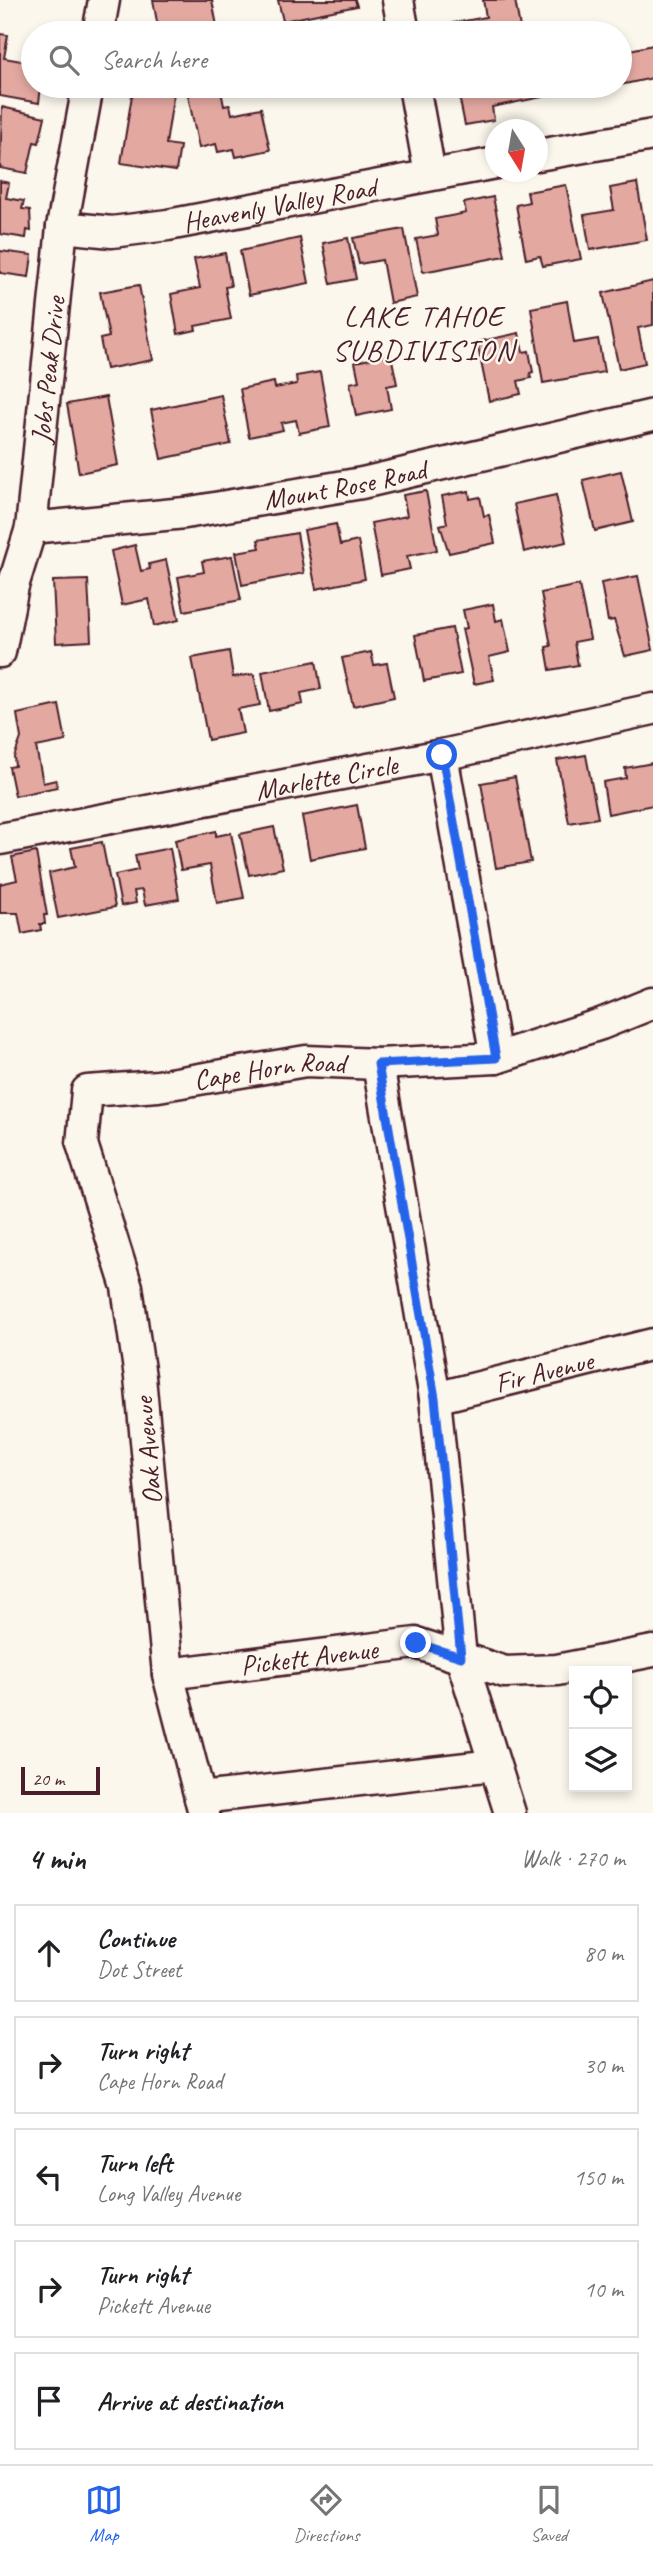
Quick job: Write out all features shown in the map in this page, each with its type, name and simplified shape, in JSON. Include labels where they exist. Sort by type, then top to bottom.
[{"type":"street","points":[[100,21],[104,0]]},
{"type":"street","points":[[398,0],[402,21]]},
{"type":"street","name":"Jobs Peak Drive","points":[[0,652],[13,586],[31,528],[62,227],[86,98]]},
{"type":"street","points":[[416,98],[430,174]]},
{"type":"street","points":[[548,153],[653,135]]},
{"type":"street","name":"Heavenly Valley Road","points":[[62,227],[112,232],[168,225],[485,165]]},
{"type":"street","name":"Mount Rose Road","points":[[31,528],[185,513],[362,483],[653,415]]},
{"type":"street","name":"Marlette Circle","points":[[0,839],[442,755],[653,709]]},
{"type":"street","points":[[442,755],[496,1058]]},
{"type":"street","name":"Cape Horn Road","points":[[87,1091],[159,1086],[306,1061],[378,1064],[496,1058],[601,1024],[653,1003]]},
{"type":"street","points":[[378,1064],[435,1398],[461,1657],[510,1813]]},
{"type":"street","name":"Oak Avenue","points":[[87,1091],[82,1144],[127,1287],[140,1377],[168,1674],[202,1806]]},
{"type":"street","name":"Fir Avenue","points":[[435,1398],[653,1344]]},
{"type":"street","name":"Pickett Avenue","points":[[168,1674],[416,1643],[505,1672],[557,1670],[653,1651]]},
{"type":"street","points":[[202,1806],[494,1765]]},
{"type":"building","points":[[153,0],[212,0],[216,21],[157,21]]},
{"type":"building","points":[[278,0],[355,0],[357,6],[283,21]]},
{"type":"building","points":[[483,0],[515,0],[519,21],[464,21],[486,17]]},
{"type":"building","points":[[0,34],[8,35],[4,58],[21,61],[21,98],[40,98],[39,103],[0,96]]},
{"type":"building","points":[[653,45],[653,78],[632,82],[632,49]]},
{"type":"building","points":[[132,98],[173,98],[166,144],[180,146],[176,171],[121,163]]},
{"type":"building","points":[[189,98],[222,98],[224,106],[230,105],[232,114],[261,108],[270,150],[236,157],[234,149],[218,152],[216,144],[199,148]]},
{"type":"building","points":[[459,98],[537,98],[492,107],[494,119],[485,119],[485,122],[465,125]]},
{"type":"building","points":[[2,107],[45,117],[39,143],[34,142],[27,173],[0,168]]},
{"type":"building","points":[[0,181],[9,183],[6,198],[24,201],[22,209],[30,210],[31,231],[27,230],[26,238],[0,234]]},
{"type":"building","points":[[637,183],[647,240],[590,250],[584,215],[614,210],[610,188]]},
{"type":"building","points":[[566,185],[581,259],[543,266],[540,256],[526,259],[516,205],[529,202],[527,192]]},
{"type":"building","points":[[493,197],[505,256],[423,272],[416,239],[438,235],[435,219],[466,213],[464,203]]},
{"type":"building","points":[[404,229],[417,297],[390,303],[382,260],[359,264],[353,238]]},
{"type":"building","points":[[300,238],[309,283],[249,295],[240,251]]},
{"type":"building","points":[[348,238],[356,279],[331,284],[323,243]]},
{"type":"building","points":[[0,251],[32,255],[29,277],[0,273]]},
{"type":"building","points":[[225,253],[231,286],[225,287],[231,319],[195,326],[196,330],[178,334],[171,294],[200,288],[194,259]]},
{"type":"building","points":[[653,281],[653,325],[638,328],[645,363],[619,369],[603,293]]},
{"type":"building","points":[[139,285],[153,360],[106,369],[100,339],[109,337],[100,292]]},
{"type":"building","points":[[567,301],[574,343],[598,339],[604,372],[543,383],[531,308]]},
{"type":"building","points":[[519,333],[523,352],[529,351],[533,372],[530,373],[531,378],[518,381],[521,394],[489,401],[477,342]]},
{"type":"building","points":[[391,355],[397,384],[387,386],[391,409],[356,416],[350,383],[359,381],[355,362]]},
{"type":"building","points":[[320,372],[330,427],[299,433],[296,420],[281,423],[283,430],[249,437],[240,389],[274,382],[275,388],[297,384],[296,376]]},
{"type":"building","points":[[221,395],[231,444],[161,459],[151,410]]},
{"type":"building","points":[[106,397],[118,465],[79,473],[67,404]]},
{"type":"building","points":[[621,471],[633,522],[595,531],[583,480]]},
{"type":"building","points":[[426,491],[437,550],[407,556],[410,569],[381,575],[371,523],[407,516],[403,495]]},
{"type":"building","points":[[469,491],[470,499],[480,497],[484,516],[489,515],[495,543],[449,553],[440,525],[447,523],[442,496]]},
{"type":"building","points":[[556,495],[566,542],[524,552],[514,504]]},
{"type":"building","points":[[336,524],[340,545],[358,541],[365,579],[316,589],[304,530]]},
{"type":"building","points":[[297,533],[304,573],[242,585],[236,552],[260,548],[258,540]]},
{"type":"building","points":[[135,545],[141,571],[150,569],[149,564],[166,560],[179,620],[154,626],[149,599],[122,605],[111,551]]},
{"type":"building","points":[[232,556],[241,600],[184,611],[178,577],[204,572],[202,561]]},
{"type":"building","points":[[638,576],[653,650],[625,656],[614,620],[608,621],[601,583]]},
{"type":"building","points":[[88,580],[91,641],[56,643],[53,581]]},
{"type":"building","points":[[579,585],[590,639],[574,642],[578,665],[550,670],[546,647],[551,646],[541,593]]},
{"type":"building","points":[[493,604],[496,621],[503,619],[510,652],[489,657],[494,680],[474,684],[462,629],[467,628],[463,610]]},
{"type":"building","points":[[452,628],[461,674],[424,681],[415,635]]},
{"type":"building","points":[[229,651],[233,677],[254,674],[260,705],[238,709],[243,733],[208,740],[192,658]]},
{"type":"building","points":[[371,652],[374,665],[387,663],[394,697],[353,706],[342,658]]},
{"type":"building","points":[[316,661],[321,689],[301,693],[303,704],[269,711],[262,672]]},
{"type":"building","points":[[59,705],[66,741],[36,747],[43,783],[56,780],[57,787],[15,796],[9,767],[15,766],[14,757],[21,738],[17,714]]},
{"type":"building","points":[[586,755],[598,818],[569,823],[557,760]]},
{"type":"building","points":[[653,763],[653,805],[608,814],[603,782],[626,778],[625,768]]},
{"type":"building","points":[[515,777],[531,862],[496,868],[481,783]]},
{"type":"building","points":[[357,805],[365,848],[310,859],[302,816]]},
{"type":"building","points":[[274,827],[283,868],[249,875],[240,834]]},
{"type":"building","points":[[216,831],[216,836],[231,833],[244,898],[217,903],[210,865],[181,870],[175,840]]},
{"type":"building","points":[[102,842],[115,907],[58,918],[49,873],[75,867],[71,848]]},
{"type":"building","points":[[170,848],[179,899],[145,905],[142,890],[134,891],[136,903],[121,906],[115,875],[138,870],[135,855]]},
{"type":"building","points":[[36,852],[47,915],[44,915],[45,924],[40,924],[41,930],[22,934],[18,913],[0,913],[0,884],[17,880],[12,857]]},
{"type":"district","name":"LAKE TAHOE SUBDIVISION","points":[[424,333]]},
{"type":"route","points":[[416,1643],[461,1657],[435,1398],[378,1064],[496,1058],[442,755]]}]
